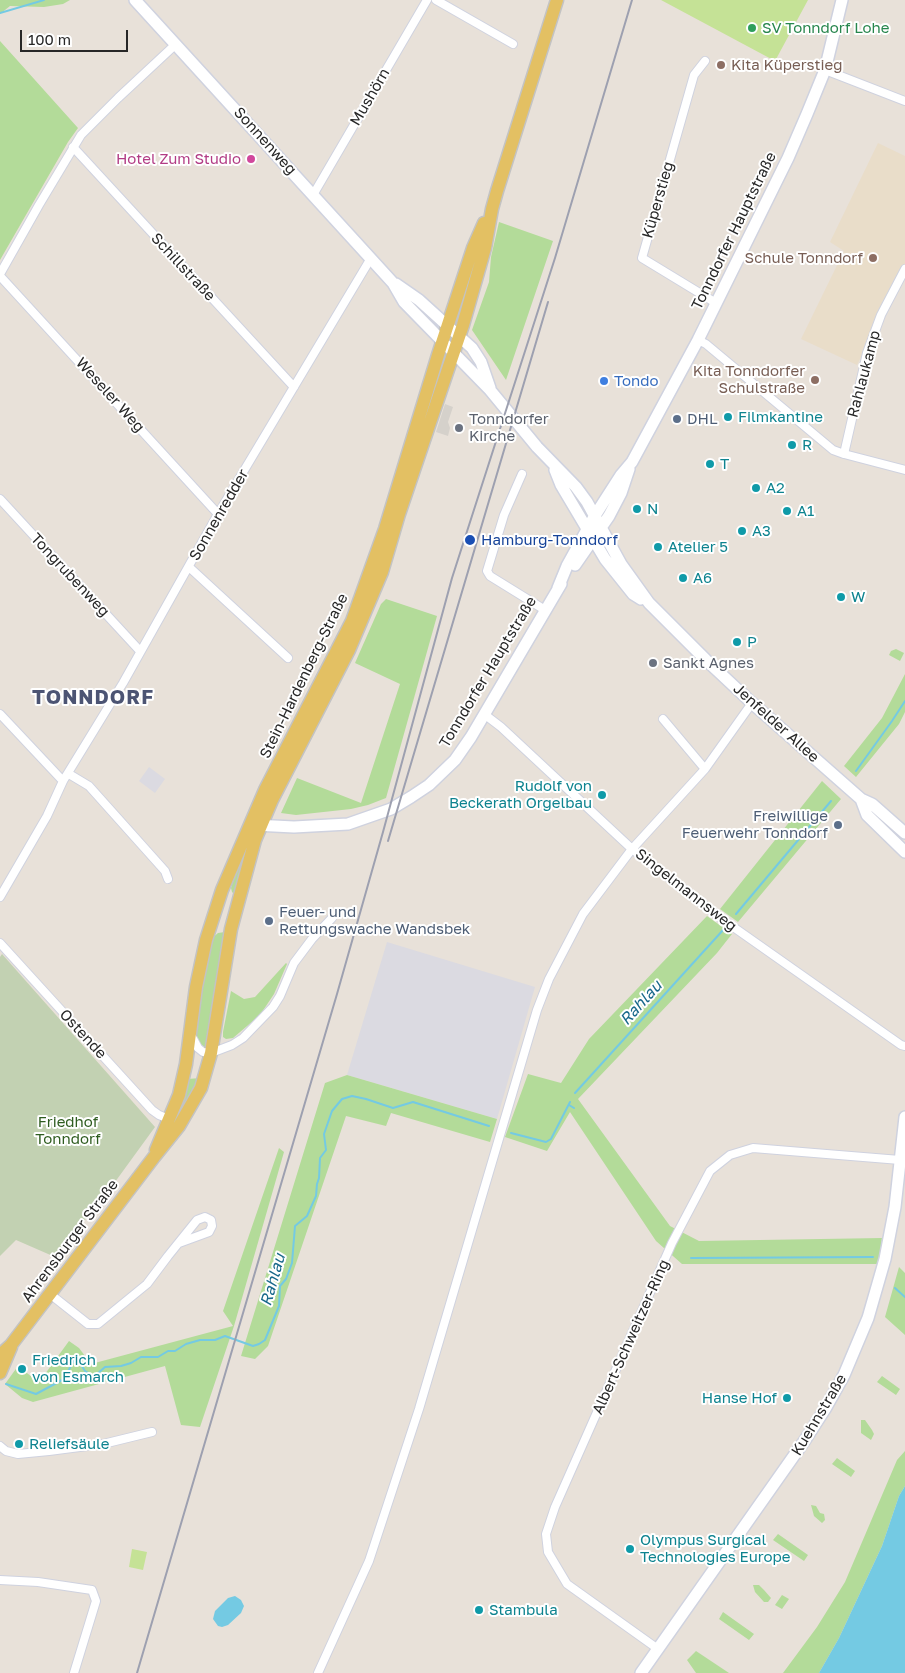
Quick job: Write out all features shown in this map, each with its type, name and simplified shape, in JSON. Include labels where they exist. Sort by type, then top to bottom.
[{"type":"main road","name":"Sonnenweg","points":[[135,0],[394,283],[419,300],[472,348],[481,362],[490,390]]},
{"type":"main road","name":"Stein-Hardenberg-Straße","points":[[207,1053],[231,929],[255,825],[272,800],[349,650],[375,592],[454,353],[485,248],[492,209],[557,0]]},
{"type":"main road","name":"Tonndorfer Hauptstraße","points":[[255,825],[294,827],[336,826],[365,819],[391,809],[418,793],[444,771],[471,737],[558,588],[601,530],[621,493],[630,466],[698,340],[797,138],[825,70],[842,0]]},
{"type":"main road","name":"Stein-Hardenberg-Straße","points":[[154,1157],[160,1138],[179,1095],[186,1064],[196,987],[214,913],[222,890],[352,621],[385,529],[473,248],[492,209]]},
{"type":"main road","name":"Sonnenweg","points":[[394,283],[404,302],[490,390],[554,466],[576,487],[601,530]]},
{"type":"main road","name":"Sonnenweg","points":[[554,466],[561,485],[588,529]]},
{"type":"main road","name":"Tonndorfer Hauptstraße","points":[[558,588],[567,566],[594,517],[621,475],[630,466]]},
{"type":"main road","name":"Jenfelder Allee","points":[[588,529],[609,564],[633,594],[649,603]]},
{"type":"main road","name":"Jenfelder Allee","points":[[601,530],[621,564],[649,603],[706,660],[861,799],[872,804],[905,833]]},
{"type":"main road","name":"Jenfelder Allee","points":[[861,799],[868,815],[905,852]]},
{"type":"main road","points":[[154,1157],[189,1112],[201,1088],[207,1053]]},
{"type":"main road","name":"Kuehnstraße","points":[[641,1673],[805,1440],[844,1375],[868,1318],[882,1271],[895,1207],[905,1117]]},
{"type":"main road","name":"Ahrensburger Straße","points":[[0,1355],[11,1345],[154,1157]]},
{"type":"main road","name":"Ahrensburger Straße","points":[[0,1373],[11,1345]]},
{"type":"street","name":"Mushörn","points":[[313,195],[427,0]]},
{"type":"street","points":[[436,0],[513,44]]},
{"type":"street","points":[[0,275],[81,135],[176,44]]},
{"type":"street","name":"Küperstieg","points":[[705,61],[694,75],[642,258],[716,303]]},
{"type":"street","points":[[825,70],[905,101]]},
{"type":"street","name":"Schillstraße","points":[[73,147],[294,387]]},
{"type":"street","name":"Sonnenredder","points":[[0,897],[47,816],[64,781],[123,683],[218,514],[371,258]]},
{"type":"street","name":"Rahlaukamp","points":[[844,454],[867,353],[881,315],[905,269]]},
{"type":"street","name":"Weseler Weg","points":[[0,275],[218,514]]},
{"type":"street","points":[[698,340],[706,344],[832,450],[905,470]]},
{"type":"street","points":[[522,474],[504,515],[487,571],[490,576],[545,610]]},
{"type":"street","name":"Tongrubenweg","points":[[0,499],[140,650]]},
{"type":"street","points":[[189,567],[288,658]]},
{"type":"street","points":[[318,1673],[369,1561],[419,1409],[537,1010],[549,978],[583,914],[632,848],[706,769],[752,702]]},
{"type":"street","points":[[0,714],[64,781]]},
{"type":"street","name":"Singelmannsweg","points":[[484,714],[501,727],[632,848],[722,919],[905,1046]]},
{"type":"street","points":[[663,719],[706,769]]},
{"type":"street","points":[[69,774],[89,786],[166,871],[168,879]]},
{"type":"street","points":[[186,1064],[207,1053],[232,1045],[243,1038],[272,1007],[280,996],[294,963],[312,939],[332,918]]},
{"type":"street","name":"Ostende","points":[[0,943],[152,1110],[169,1119]]},
{"type":"street","points":[[189,1031],[198,1048],[207,1053]]},
{"type":"street","name":"Albert-Schweitzer-Ring","points":[[658,1649],[567,1584],[548,1552],[546,1534],[555,1507],[672,1243],[710,1171],[730,1154],[753,1148],[900,1160]]},
{"type":"street","points":[[50,1294],[88,1324],[98,1324],[147,1284],[179,1243]]},
{"type":"street","points":[[0,1446],[11,1453],[41,1452],[103,1444],[152,1432]]},
{"type":"street","points":[[0,1581],[38,1582],[92,1590],[96,1601],[74,1673]]},
{"type":"shaded area","name":"Schule Tonndorf","points":[[878,143],[905,156],[905,266],[857,365],[801,339],[844,251],[830,242]]},
{"type":"shaded area","points":[[445,404],[453,407],[448,422],[450,428],[448,436],[436,432]]},
{"type":"shaded area","points":[[149,767],[165,779],[155,793],[139,781]]},
{"type":"shaded area","points":[[387,942],[535,987],[497,1119],[347,1075]]},
{"type":"green space","points":[[0,0],[70,0],[63,4],[44,7],[10,6],[0,14]]},
{"type":"green space","name":"SV Tonndorf Lohe","points":[[661,0],[808,0],[775,61]]},
{"type":"green space","points":[[0,41],[78,128],[0,260]]},
{"type":"green space","points":[[499,222],[553,241],[506,380],[472,330],[489,282],[491,257]]},
{"type":"green space","points":[[386,599],[437,616],[386,798],[351,809],[296,815],[281,813],[297,778],[361,803],[400,684],[355,663],[381,604]]},
{"type":"green space","points":[[896,649],[904,653],[900,661],[889,655],[891,651]]},
{"type":"green space","points":[[905,674],[905,712],[899,724],[856,777],[844,766],[882,718]]},
{"type":"green space","points":[[822,781],[841,799],[738,922],[720,909]]},
{"type":"green space","points":[[251,833],[235,895],[231,888],[244,847]]},
{"type":"green space","points":[[707,916],[732,934],[717,953],[578,1099],[670,1226],[699,1241],[882,1238],[879,1264],[682,1264],[656,1241],[570,1112],[547,1151],[505,1137],[528,1074],[561,1083],[589,1039]]},
{"type":"green space","points":[[225,932],[209,1046],[204,1047],[195,1038],[199,1001],[211,939],[218,933]]},
{"type":"green space","name":"Friedhof Tonndorf","points":[[2,954],[155,1127],[107,1193],[55,1257],[16,1240],[0,1256],[0,957]]},
{"type":"green space","points":[[286,963],[274,994],[260,1015],[233,1038],[226,1039],[223,1037],[231,991],[244,999],[255,997]]},
{"type":"green space","points":[[347,1075],[497,1119],[490,1142],[391,1113],[386,1126],[346,1116],[268,1346],[255,1359],[241,1356],[325,1083]]},
{"type":"green space","points":[[201,1078],[173,1128],[187,1079]]},
{"type":"green space","points":[[279,1148],[284,1152],[234,1326],[200,1427],[181,1425],[165,1366],[33,1402],[22,1398],[5,1384],[18,1366],[32,1377],[45,1374],[69,1341],[79,1348],[91,1364],[233,1326],[223,1311]]},
{"type":"green space","points":[[899,1267],[905,1273],[905,1335],[885,1317]]},
{"type":"green space","points":[[882,1376],[900,1389],[896,1395],[877,1382]]},
{"type":"green space","points":[[861,1420],[865,1420],[874,1434],[871,1440],[861,1433]]},
{"type":"green space","points":[[905,1451],[905,1486],[899,1496],[882,1546],[839,1638],[819,1673],[783,1673],[817,1627],[845,1582],[897,1460]]},
{"type":"green space","points":[[837,1458],[855,1471],[851,1477],[832,1464]]},
{"type":"green space","points":[[811,1505],[816,1506],[820,1513],[824,1514],[825,1520],[822,1523],[814,1516]]},
{"type":"green space","points":[[778,1534],[808,1555],[804,1561],[773,1540]]},
{"type":"green space","points":[[132,1549],[147,1552],[143,1570],[129,1567]]},
{"type":"green space","points":[[753,1585],[759,1585],[764,1590],[771,1598],[768,1602],[764,1602],[755,1592]]},
{"type":"green space","points":[[782,1595],[789,1599],[782,1609],[775,1605]]},
{"type":"green space","points":[[723,1612],[754,1634],[749,1640],[719,1619]]},
{"type":"green space","points":[[696,1651],[729,1673],[696,1673],[687,1660]]},
{"type":"water","points":[[905,1486],[905,1673],[819,1673],[839,1638],[882,1546],[899,1496]]},
{"type":"water","points":[[235,1596],[241,1600],[244,1606],[241,1613],[228,1625],[218,1626],[213,1619],[215,1611],[228,1598]]},
{"type":"waterway","points":[[0,13],[44,0]]},
{"type":"waterway","name":"Rahlau","points":[[856,771],[905,701]]},
{"type":"waterway","name":"Rahlau","points":[[736,914],[831,801]]},
{"type":"waterway","name":"Rahlau","points":[[575,1093],[724,929]]},
{"type":"waterway","name":"Rahlau","points":[[6,1384],[36,1394],[64,1379],[74,1360],[78,1360],[85,1371],[96,1375],[105,1367],[121,1366],[141,1357],[158,1357],[168,1351],[175,1351],[186,1344],[200,1340],[215,1340],[225,1336],[253,1346],[265,1340],[279,1306],[280,1286],[286,1279],[292,1263],[295,1226],[307,1216],[316,1196],[320,1158],[326,1150],[324,1134],[332,1111],[342,1099],[352,1096],[393,1108],[413,1102],[489,1126]]},
{"type":"waterway","name":"Rahlau","points":[[511,1133],[546,1142],[551,1139],[570,1102]]},
{"type":"waterway","name":"Rahlau","points":[[569,1105],[574,1108]]},
{"type":"waterway","points":[[691,1258],[873,1257]]},
{"type":"waterway","points":[[895,1288],[905,1297]]},
{"type":"railway","points":[[137,1673],[337,994],[452,578],[555,258],[632,0]]},
{"type":"railway","points":[[388,841],[548,302]]},
{"type":"place","name":"SV Tonndorf Lohe","points":[[752,28]]},
{"type":"place","name":"Kita Küperstieg","points":[[721,65]]},
{"type":"place","name":"Hotel Zum Studio","points":[[251,159]]},
{"type":"place","name":"Schule Tonndorf","points":[[873,258]]},
{"type":"place","name":"Kita Tonndorfer Schulstraße","points":[[815,380]]},
{"type":"place","name":"Tondo","points":[[604,381]]},
{"type":"place","name":"Filmkantine","points":[[728,417]]},
{"type":"place","name":"DHL","points":[[677,419]]},
{"type":"place","name":"Tonndorfer Kirche","points":[[459,428]]},
{"type":"place","name":"R","points":[[792,445]]},
{"type":"place","name":"T","points":[[710,464]]},
{"type":"place","name":"A2","points":[[756,488]]},
{"type":"place","name":"N","points":[[637,509]]},
{"type":"place","name":"A1","points":[[787,511]]},
{"type":"place","name":"A3","points":[[742,531]]},
{"type":"place","name":"Hamburg-Tonndorf","points":[[470,540]]},
{"type":"place","name":"Atelier 5","points":[[658,547]]},
{"type":"place","name":"A6","points":[[683,578]]},
{"type":"place","name":"W","points":[[841,597]]},
{"type":"place","name":"P","points":[[737,642]]},
{"type":"place","name":"Sankt Agnes","points":[[653,663]]},
{"type":"place","name":"Rudolf von Beckerath Orgelbau","points":[[602,795]]},
{"type":"place","name":"Freiwillige Feuerwehr Tonndorf","points":[[838,825]]},
{"type":"place","name":"Feuer- und Rettungswache Wandsbek","points":[[269,921]]},
{"type":"place","name":"Friedrich von Esmarch","points":[[22,1369]]},
{"type":"place","name":"Hanse Hof","points":[[787,1398]]},
{"type":"place","name":"Reliefsäule","points":[[19,1444]]},
{"type":"place","name":"Olympus Surgical Technologies Europe","points":[[630,1549]]},
{"type":"place","name":"Stambula","points":[[479,1610]]},
{"type":"district","name":"TONNDORF","points":[[93,698]]}]
